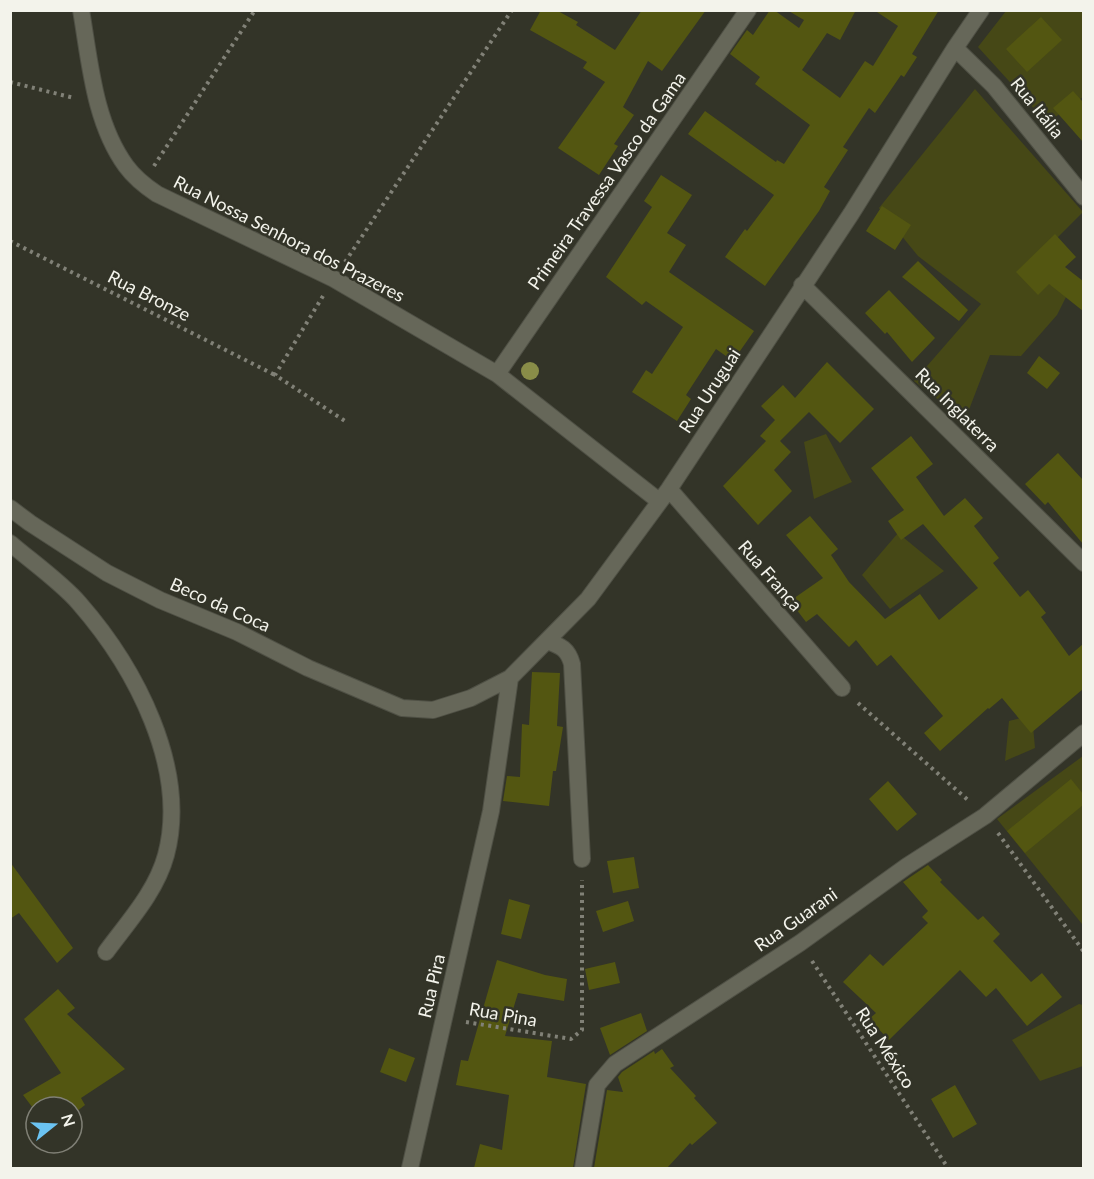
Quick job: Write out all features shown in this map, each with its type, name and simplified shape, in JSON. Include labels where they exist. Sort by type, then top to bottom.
[{"type":"street","name":"Rua Nossa Senhora dos Prazeres","points":[[81,10],[98,105],[113,145],[126,167],[142,184],[157,194],[333,279],[497,374],[664,495]]},
{"type":"street","name":"Primeira Travessa Vasco da Gama","points":[[497,374],[748,10]]},
{"type":"street","name":"Rua Uruguai","points":[[402,708],[433,710],[452,705],[510,678],[588,599],[664,495],[857,204],[981,10]]},
{"type":"street","name":"Rua Itália","points":[[955,48],[994,86],[1083,197]]},
{"type":"street","name":"Rua Inglaterra","points":[[802,285],[1083,563]]},
{"type":"street","name":"Rua França","points":[[664,495],[842,688]]},
{"type":"street","name":"Beco da Coca","points":[[10,508],[30,524],[107,573],[160,600],[237,632],[308,668],[402,708]]},
{"type":"street","points":[[10,543],[78,601],[114,648],[145,702],[166,763],[173,817],[165,857],[147,897],[106,952]]},
{"type":"street","points":[[547,641],[563,647],[570,655],[572,664],[582,859]]},
{"type":"street","name":"Rua Pira","points":[[410,1168],[491,811],[510,678]]},
{"type":"street","name":"Rua Guarani","points":[[583,1168],[597,1085],[615,1064],[800,943],[907,866],[985,816],[1083,733]]},
{"type":"path","points":[[142,184],[255,10]]},
{"type":"path","points":[[275,375],[333,279],[512,10]]},
{"type":"path","points":[[10,82],[98,105]]},
{"type":"path","name":"Rua Bronze","points":[[10,241],[275,375],[345,421]]},
{"type":"path","points":[[842,688],[985,816],[1083,952]]},
{"type":"path","name":"Rua Pina","points":[[444,1018],[571,1039],[582,1030],[582,859]]},
{"type":"path","name":"Rua México","points":[[800,943],[948,1168]]},
{"type":"shaded area","points":[[1006,11],[1083,11],[1083,97],[1047,123],[978,47]]},
{"type":"shaded area","points":[[975,89],[1083,212],[1032,263],[1066,297],[1057,315],[1021,356],[990,355],[965,420],[914,381],[981,304],[918,256],[879,208]]},
{"type":"shaded area","points":[[826,434],[852,482],[814,499],[804,442]]},
{"type":"shaded area","points":[[898,533],[944,571],[890,609],[862,575]]},
{"type":"shaded area","points":[[1032,715],[1035,748],[1005,761],[1009,721]]},
{"type":"shaded area","points":[[1083,756],[1083,924],[1082,924],[997,819]]},
{"type":"shaded area","points":[[1079,1004],[1083,1005],[1083,1066],[1040,1081],[1012,1040]]},
{"type":"building","points":[[541,10],[556,10],[578,22],[576,25],[615,50],[642,10],[706,10],[662,71],[648,61],[623,107],[634,115],[614,144],[618,146],[599,175],[558,148],[605,82],[583,68],[587,62],[530,30]]},
{"type":"building","points":[[770,10],[774,10],[799,28],[804,20],[787,10],[856,10],[840,40],[827,33],[802,70],[840,98],[865,61],[873,66],[898,26],[874,10],[939,10],[912,54],[917,57],[904,77],[901,75],[875,113],[869,108],[843,147],[848,150],[824,187],[830,191],[819,211],[765,286],[725,257],[774,195],[688,134],[705,111],[776,162],[777,160],[784,164],[810,125],[755,84],[760,77],[730,54],[747,30],[753,35]]},
{"type":"building","points":[[1041,17],[1062,40],[1027,72],[1006,49]]},
{"type":"building","points":[[1073,91],[1083,102],[1083,142],[1053,108]]},
{"type":"building","points":[[661,175],[692,195],[667,233],[686,245],[669,272],[754,331],[733,361],[716,349],[686,395],[691,399],[677,421],[632,392],[646,370],[652,374],[683,327],[646,301],[642,305],[606,277],[652,207],[644,201]]},
{"type":"building","points":[[882,206],[911,225],[895,250],[866,231]]},
{"type":"building","points":[[1055,234],[1076,257],[1065,267],[1083,281],[1083,311],[1049,284],[1038,295],[1016,272]]},
{"type":"building","points":[[918,261],[968,310],[959,321],[902,277]]},
{"type":"building","points":[[889,290],[935,338],[912,362],[887,332],[885,334],[865,313]]},
{"type":"building","points":[[1039,356],[1060,373],[1047,389],[1027,373]]},
{"type":"building","points":[[827,362],[874,409],[840,443],[809,412],[780,441],[791,452],[774,470],[792,491],[758,525],[723,486],[766,441],[760,436],[775,420],[761,406],[783,385],[795,398]]},
{"type":"building","points":[[911,436],[933,464],[916,477],[944,516],[965,498],[983,518],[974,526],[999,558],[993,563],[1020,597],[1028,590],[1046,613],[1041,617],[1069,656],[1083,644],[1083,689],[1031,733],[1002,698],[940,751],[924,733],[943,716],[891,655],[877,666],[856,640],[849,647],[817,614],[806,622],[790,601],[823,578],[786,535],[810,516],[838,549],[831,555],[849,582],[885,619],[920,594],[939,620],[978,588],[923,524],[901,540],[888,521],[904,510],[871,468]]},
{"type":"building","points":[[1058,453],[1083,480],[1083,544],[1048,502],[1045,505],[1025,484]]},
{"type":"building","points":[[532,672],[560,673],[557,726],[563,727],[556,771],[553,771],[549,806],[503,801],[507,776],[520,777],[522,724],[529,725]]},
{"type":"building","points":[[1071,779],[1083,794],[1083,805],[1025,853],[1007,831]]},
{"type":"building","points":[[888,781],[917,814],[897,831],[869,799]]},
{"type":"building","points":[[634,857],[639,888],[613,893],[607,861]]},
{"type":"building","points":[[10,862],[73,948],[57,963],[19,913],[10,919]]},
{"type":"building","points":[[928,865],[942,880],[940,882],[978,920],[983,916],[1000,934],[993,941],[1031,982],[1042,973],[1062,997],[1027,1026],[996,988],[986,997],[960,970],[889,1040],[869,1019],[876,1013],[843,982],[870,954],[883,966],[928,923],[922,917],[928,911],[903,882]]},
{"type":"building","points":[[509,899],[530,905],[521,939],[501,934]]},
{"type":"building","points":[[628,901],[634,921],[603,932],[596,911]]},
{"type":"building","points":[[497,960],[545,975],[567,979],[564,1001],[518,993],[505,1036],[552,1041],[547,1077],[586,1084],[573,1168],[474,1168],[480,1144],[502,1150],[509,1095],[456,1085],[461,1060],[468,1061]]},
{"type":"building","points":[[615,962],[620,983],[589,990],[585,969]]},
{"type":"building","points":[[58,989],[75,1008],[67,1014],[125,1069],[84,1096],[24,1096],[23,1095],[61,1073],[24,1019]]},
{"type":"building","points":[[641,1013],[647,1031],[610,1055],[600,1028]]},
{"type":"building","points":[[389,1048],[415,1058],[406,1082],[380,1072]]},
{"type":"building","points":[[662,1049],[674,1066],[670,1068],[717,1123],[692,1145],[690,1143],[667,1168],[594,1168],[607,1090],[623,1092],[618,1077],[622,1072],[654,1051],[655,1054]]},
{"type":"building","points":[[955,1085],[977,1124],[953,1138],[931,1099]]}]
